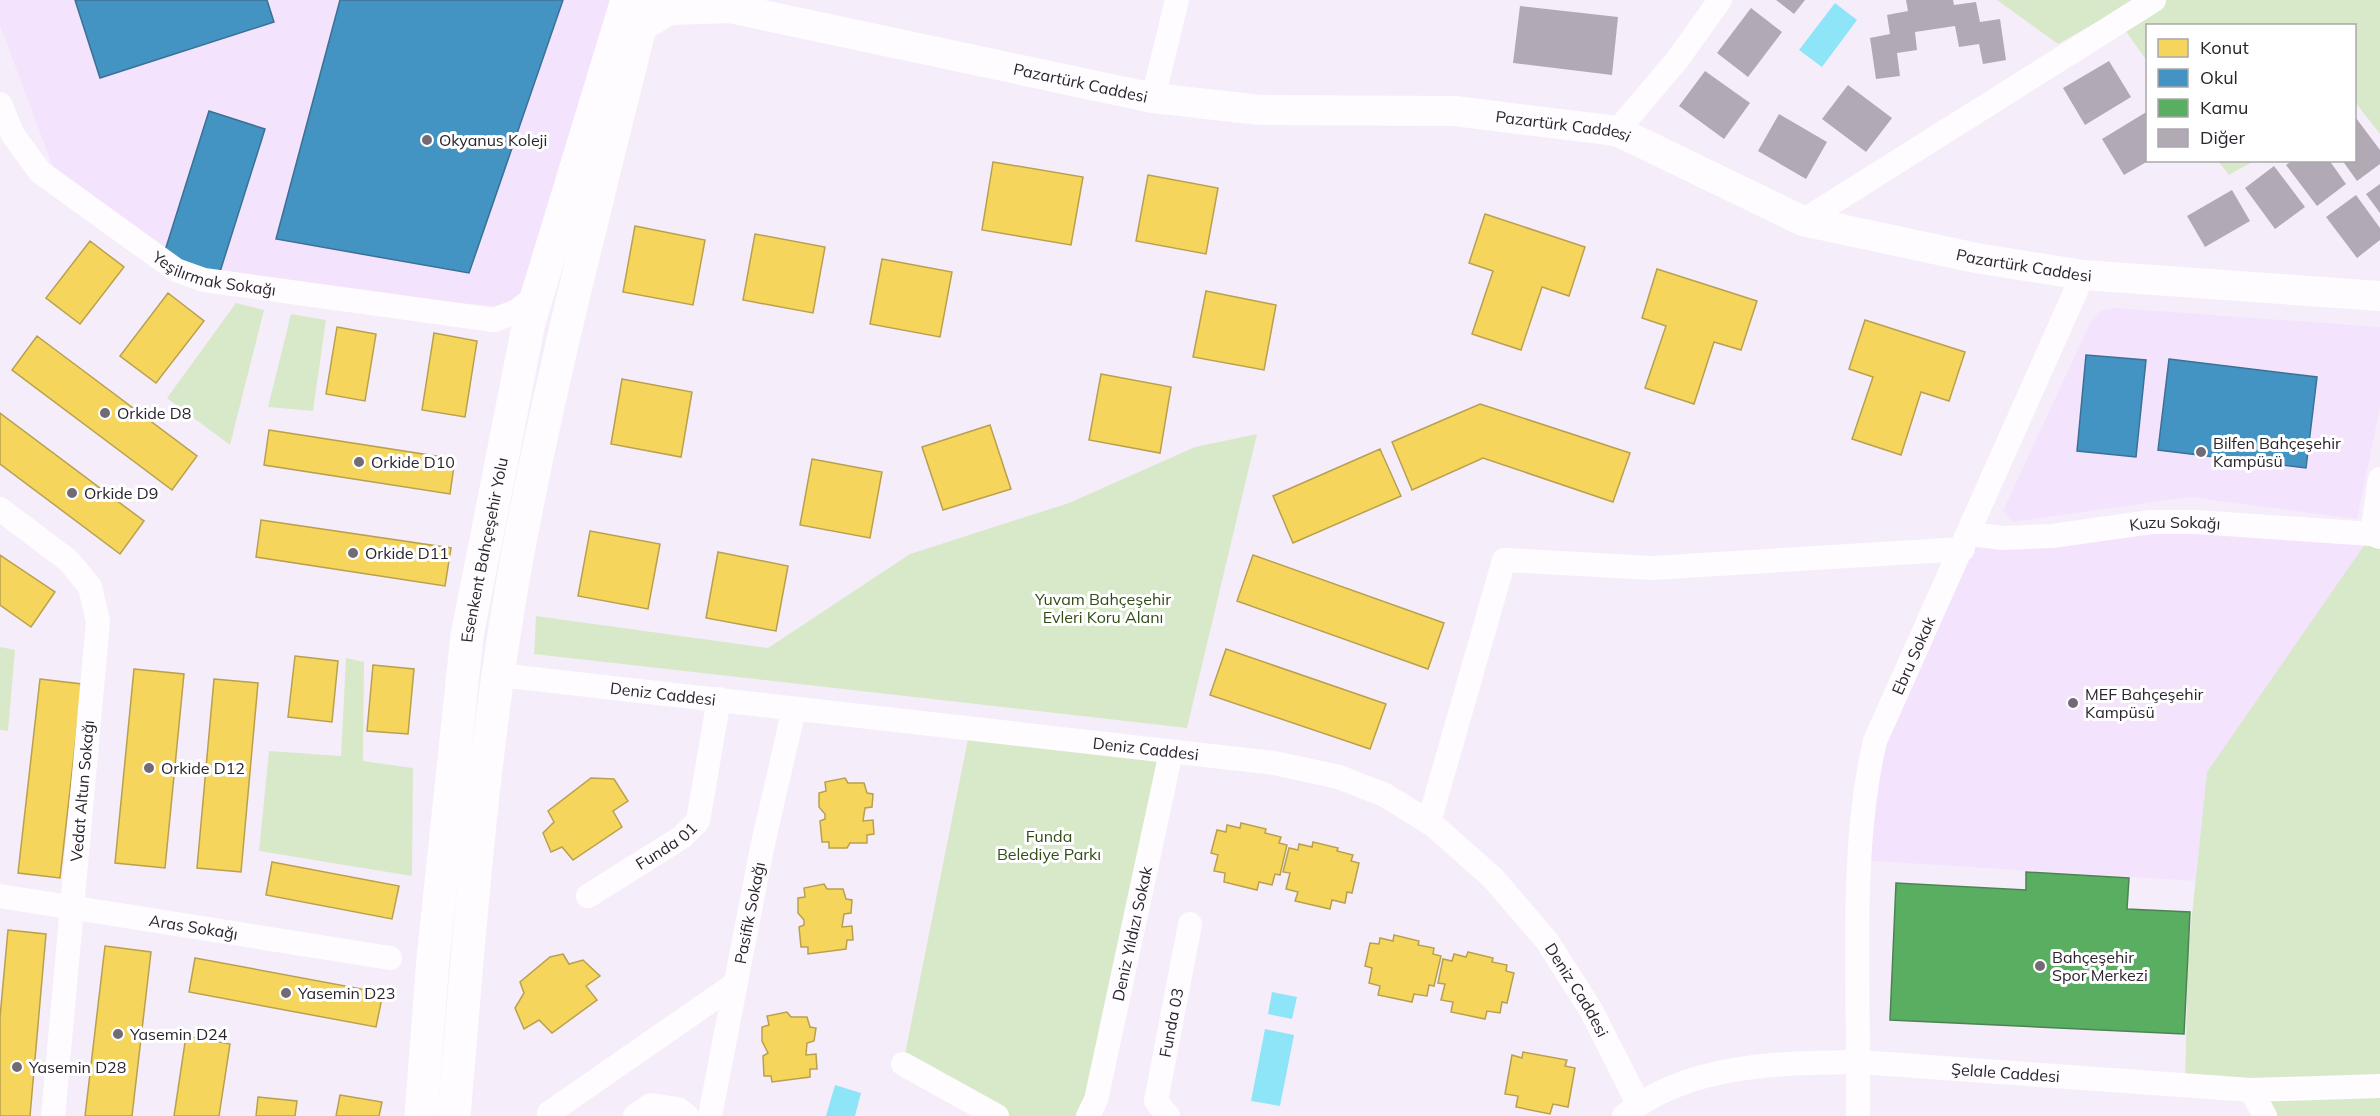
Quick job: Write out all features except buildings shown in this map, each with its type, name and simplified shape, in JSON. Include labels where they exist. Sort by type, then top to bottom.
[{"type":"main road","name":"Esenkent Bahçeşehir Yolu","points":[[421,1116],[432,959],[462,671],[521,364],[537,295],[640,9]]},
{"type":"main road","name":"Esenkent Bahçeşehir Yolu","points":[[454,1116],[472,906],[498,675],[532,481],[640,9]]},
{"type":"main road","points":[[462,671],[498,675]]},
{"type":"street","points":[[1154,98],[1177,0]]},
{"type":"street","points":[[1617,131],[1677,60],[1720,0]]},
{"type":"street","points":[[1803,221],[2154,0]]},
{"type":"street","name":"Pazartürk Caddesi","points":[[640,9],[655,16],[670,10],[727,4],[1154,98],[1260,110],[1455,111],[1617,131],[1803,221],[1976,258],[2083,275],[2380,296]]},
{"type":"street","name":"Yeşilırmak Sokağı","points":[[0,104],[13,135],[40,172],[176,270],[204,280],[494,320]]},
{"type":"street","name":"Ebru Sokak","points":[[1858,1116],[1859,860],[1868,772],[1875,741],[2083,275]]},
{"type":"street","points":[[521,364],[511,339],[494,320],[517,311],[537,295]]},
{"type":"street","points":[[2376,535],[2380,479]]},
{"type":"street","name":"Vedat Altun Sokağı","points":[[0,509],[69,561],[90,587],[98,621],[53,1116]]},
{"type":"street","name":"Kuzu Sokağı","points":[[1429,822],[1504,560],[1652,568],[2003,538],[2052,536],[2151,522],[2196,522],[2376,535]]},
{"type":"street","name":"Deniz Caddesi","points":[[498,675],[1274,763],[1339,777],[1385,795],[1429,822],[1493,878],[1547,941],[1591,1010],[1631,1110]]},
{"type":"street","name":"Funda 01","points":[[588,896],[682,837],[698,821],[719,699]]},
{"type":"street","name":"Pasifik Sokağı","points":[[710,1116],[762,848],[794,709]]},
{"type":"street","name":"Deniz Yıldızı Sokak","points":[[1088,1116],[1096,1100],[1171,752]]},
{"type":"street","name":"Aras Sokağı","points":[[0,896],[390,958]]},
{"type":"street","name":"Funda 03","points":[[1168,1116],[1156,1101],[1190,924]]},
{"type":"street","points":[[549,1113],[735,984]]},
{"type":"street","name":"Şelale Caddesi","points":[[1631,1110],[1699,1078],[1760,1065],[1859,1062],[2251,1090],[2380,1086]]},
{"type":"street","points":[[903,1064],[997,1116]]},
{"type":"street","points":[[2251,1090],[2265,1116]]},
{"type":"street","points":[[635,1116],[651,1105],[678,1109],[687,1116]]},
{"type":"shaded area","points":[[0,0],[616,0],[521,297],[503,305],[494,306],[204,280],[60,186],[0,25]]},
{"type":"shaded area","name":"Bilfen Bahçeşehir Kampüsü","points":[[2116,308],[2380,327],[2380,407],[2357,519],[2190,497],[2012,522],[2003,511],[2091,321],[2101,311]]},
{"type":"shaded area","name":"MEF Bahçeşehir Kampüsü","points":[[2151,522],[2380,534],[2207,772],[2196,881],[1859,860],[1868,772],[1969,534]]},
{"type":"green space","points":[[1997,0],[2380,0],[2380,134],[2356,103],[2356,24],[2146,24],[2146,60],[2113,13],[2058,44]]},
{"type":"green space","points":[[2219,162],[2252,162],[2229,175]]},
{"type":"green space","points":[[236,303],[264,310],[230,445],[167,398]]},
{"type":"green space","points":[[291,314],[326,320],[313,411],[268,407]]},
{"type":"green space","name":"Yuvam Bahçeşehir Evleri Koru Alanı","points":[[1257,434],[1187,728],[534,654],[536,616],[768,648],[910,554],[1069,503],[1195,447]]},
{"type":"green space","points":[[2372,534],[2380,537],[2380,1116],[2265,1116],[2251,1090],[2185,1086],[2188,953],[2207,772]]},
{"type":"green space","points":[[0,647],[15,650],[8,731],[0,730]]},
{"type":"green space","points":[[346,658],[364,662],[363,761],[413,768],[412,876],[259,851],[269,751],[341,756]]},
{"type":"green space","name":"Funda Belediye Parkı","points":[[970,729],[1171,752],[1088,1116],[997,1116],[903,1064]]},
{"type":"water","points":[[1835,3],[1857,20],[1822,67],[1799,50]]},
{"type":"water","points":[[1272,992],[1297,997],[1292,1019],[1268,1014]]},
{"type":"water","points":[[1265,1029],[1294,1035],[1280,1106],[1251,1101]]},
{"type":"water","points":[[835,1085],[861,1093],[855,1116],[826,1116]]},
{"type":"place","name":"Okyanus Koleji","points":[[427,140]]},
{"type":"place","name":"Orkide D8","points":[[105,413]]},
{"type":"place","name":"Bilfen Bahçeşehir Kampüsü","points":[[2201,452]]},
{"type":"place","name":"Orkide D10","points":[[359,462]]},
{"type":"place","name":"Orkide D9","points":[[72,493]]},
{"type":"place","name":"Orkide D11","points":[[353,553]]},
{"type":"place","name":"MEF Bahçeşehir Kampüsü","points":[[2073,703]]},
{"type":"place","name":"Orkide D12","points":[[149,768]]},
{"type":"place","name":"Bahçeşehir Spor Merkezi","points":[[2040,966]]},
{"type":"place","name":"Yasemin D23","points":[[286,993]]},
{"type":"place","name":"Yasemin D24","points":[[118,1034]]},
{"type":"place","name":"Yasemin D28","points":[[17,1067]]}]
